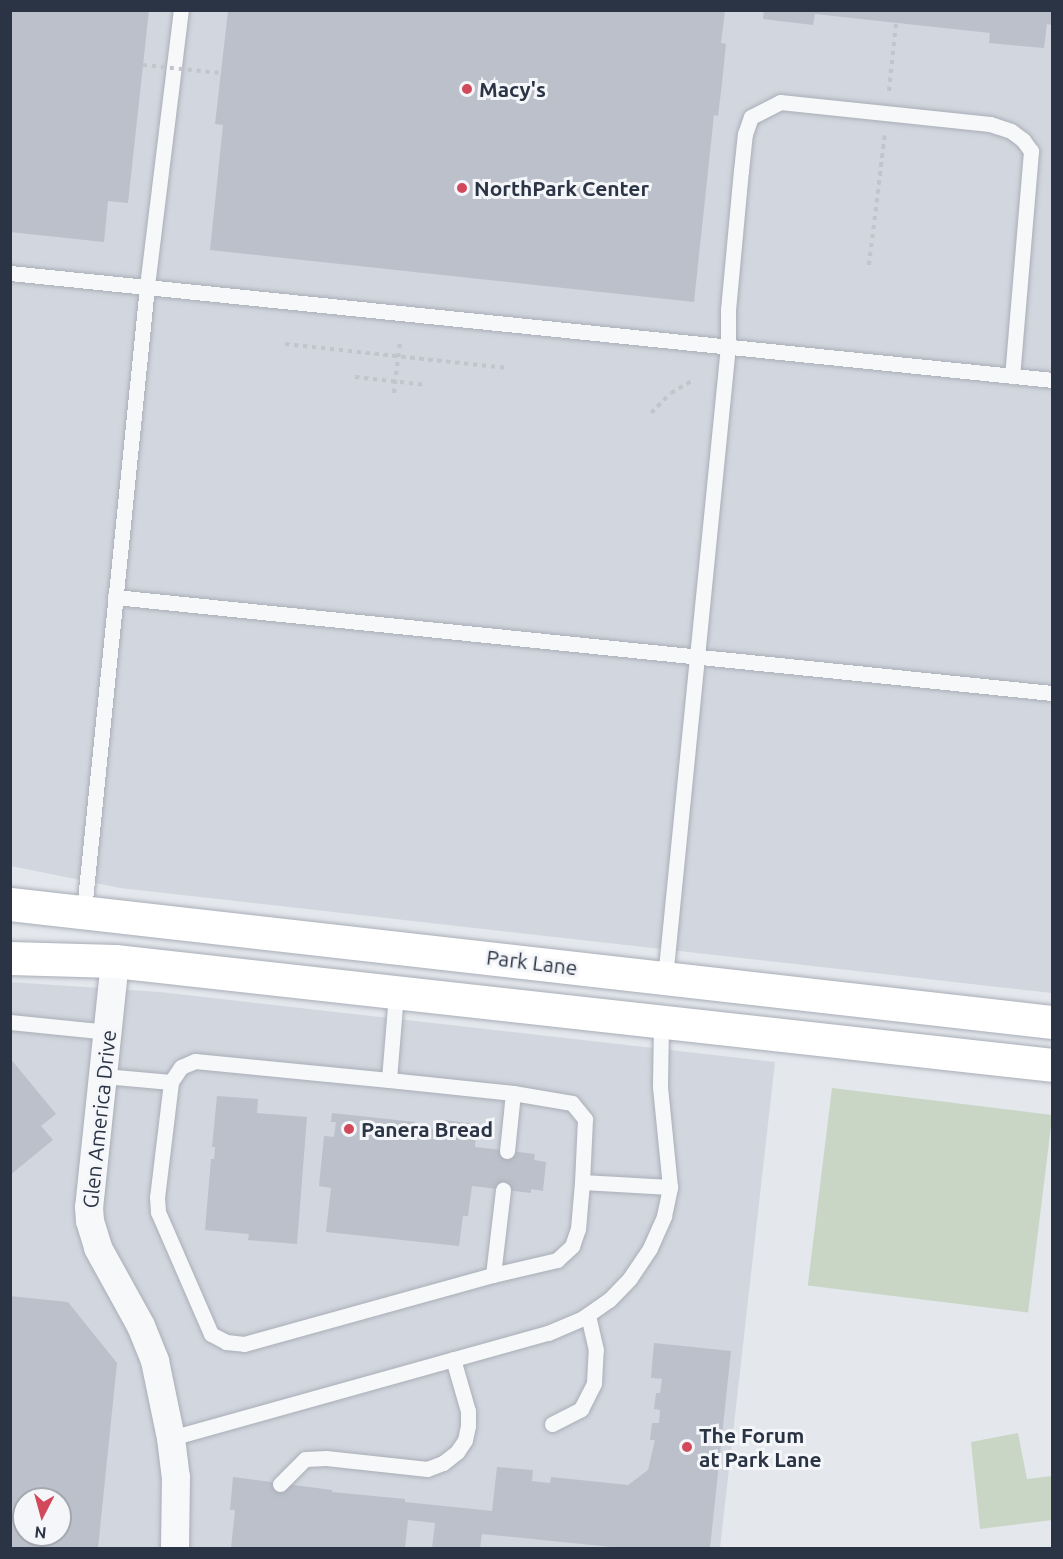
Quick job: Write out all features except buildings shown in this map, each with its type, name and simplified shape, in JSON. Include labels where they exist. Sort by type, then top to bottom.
[{"type":"main road","name":"Park Lane","points":[[10,904],[84,910],[1053,1022]]},
{"type":"main road","points":[[115,961],[127,944],[151,938],[204,944],[254,940],[266,931]]},
{"type":"main road","points":[[10,958],[115,961],[396,994],[1053,1065]]},
{"type":"main road","points":[[661,1023],[665,978]]},
{"type":"street","name":"Glen America Drive","points":[[115,961],[90,1221],[98,1248],[149,1342],[171,1438],[177,1503],[174,1548]]},
{"type":"lane","points":[[84,910],[147,286],[181,10]]},
{"type":"lane","points":[[665,978],[728,346],[728,310],[745,134],[751,117],[780,102],[804,104],[990,124],[1011,131],[1023,140],[1031,151],[1012,376]]},
{"type":"lane","points":[[10,273],[1053,380]]},
{"type":"lane","points":[[115,597],[1053,693]]},
{"type":"lane","points":[[389,1080],[396,994]]},
{"type":"lane","points":[[10,1022],[108,1032]]},
{"type":"lane","points":[[171,1438],[548,1334],[588,1315],[609,1300],[630,1278],[650,1248],[664,1216],[670,1187],[660,1086],[661,1023]]},
{"type":"lane","points":[[195,1062],[513,1093],[572,1103],[585,1119],[578,1229],[572,1246],[557,1260],[493,1275],[244,1344],[226,1342],[211,1334],[158,1212],[171,1082],[181,1067],[195,1062]]},
{"type":"lane","points":[[104,1076],[171,1082]]},
{"type":"lane","points":[[507,1151],[513,1093]]},
{"type":"lane","points":[[582,1182],[670,1187]]},
{"type":"lane","points":[[493,1275],[503,1190]]},
{"type":"lane","points":[[552,1425],[581,1409],[594,1383],[596,1350],[588,1315]]},
{"type":"lane","points":[[280,1484],[305,1459],[326,1458],[427,1469],[443,1463],[457,1452],[465,1440],[468,1426],[466,1401],[453,1359]]},
{"type":"path","points":[[889,91],[896,23]]},
{"type":"path","points":[[143,65],[221,73]]},
{"type":"path","points":[[869,265],[885,132]]},
{"type":"path","points":[[394,393],[400,342]]},
{"type":"path","points":[[285,344],[507,368]]},
{"type":"path","points":[[355,377],[427,385]]},
{"type":"path","points":[[651,413],[671,393],[693,381]]},
{"type":"shaded area","points":[[10,11],[1052,11],[1052,993],[120,888],[11,866]]},
{"type":"shaded area","points":[[10,982],[160,992],[775,1062],[720,1548],[11,1548]]},
{"type":"green space","points":[[832,1088],[1052,1115],[1028,1313],[808,1286]]},
{"type":"green space","points":[[1018,1433],[1027,1479],[1052,1476],[1052,1520],[980,1529],[971,1442]]},
{"type":"place","name":"Macy's","points":[[467,89]]},
{"type":"place","name":"NorthPark Center","points":[[462,188]]},
{"type":"place","name":"Panera Bread","points":[[349,1129]]},
{"type":"place","name":"The Forum at Park Lane","points":[[687,1447]]}]
